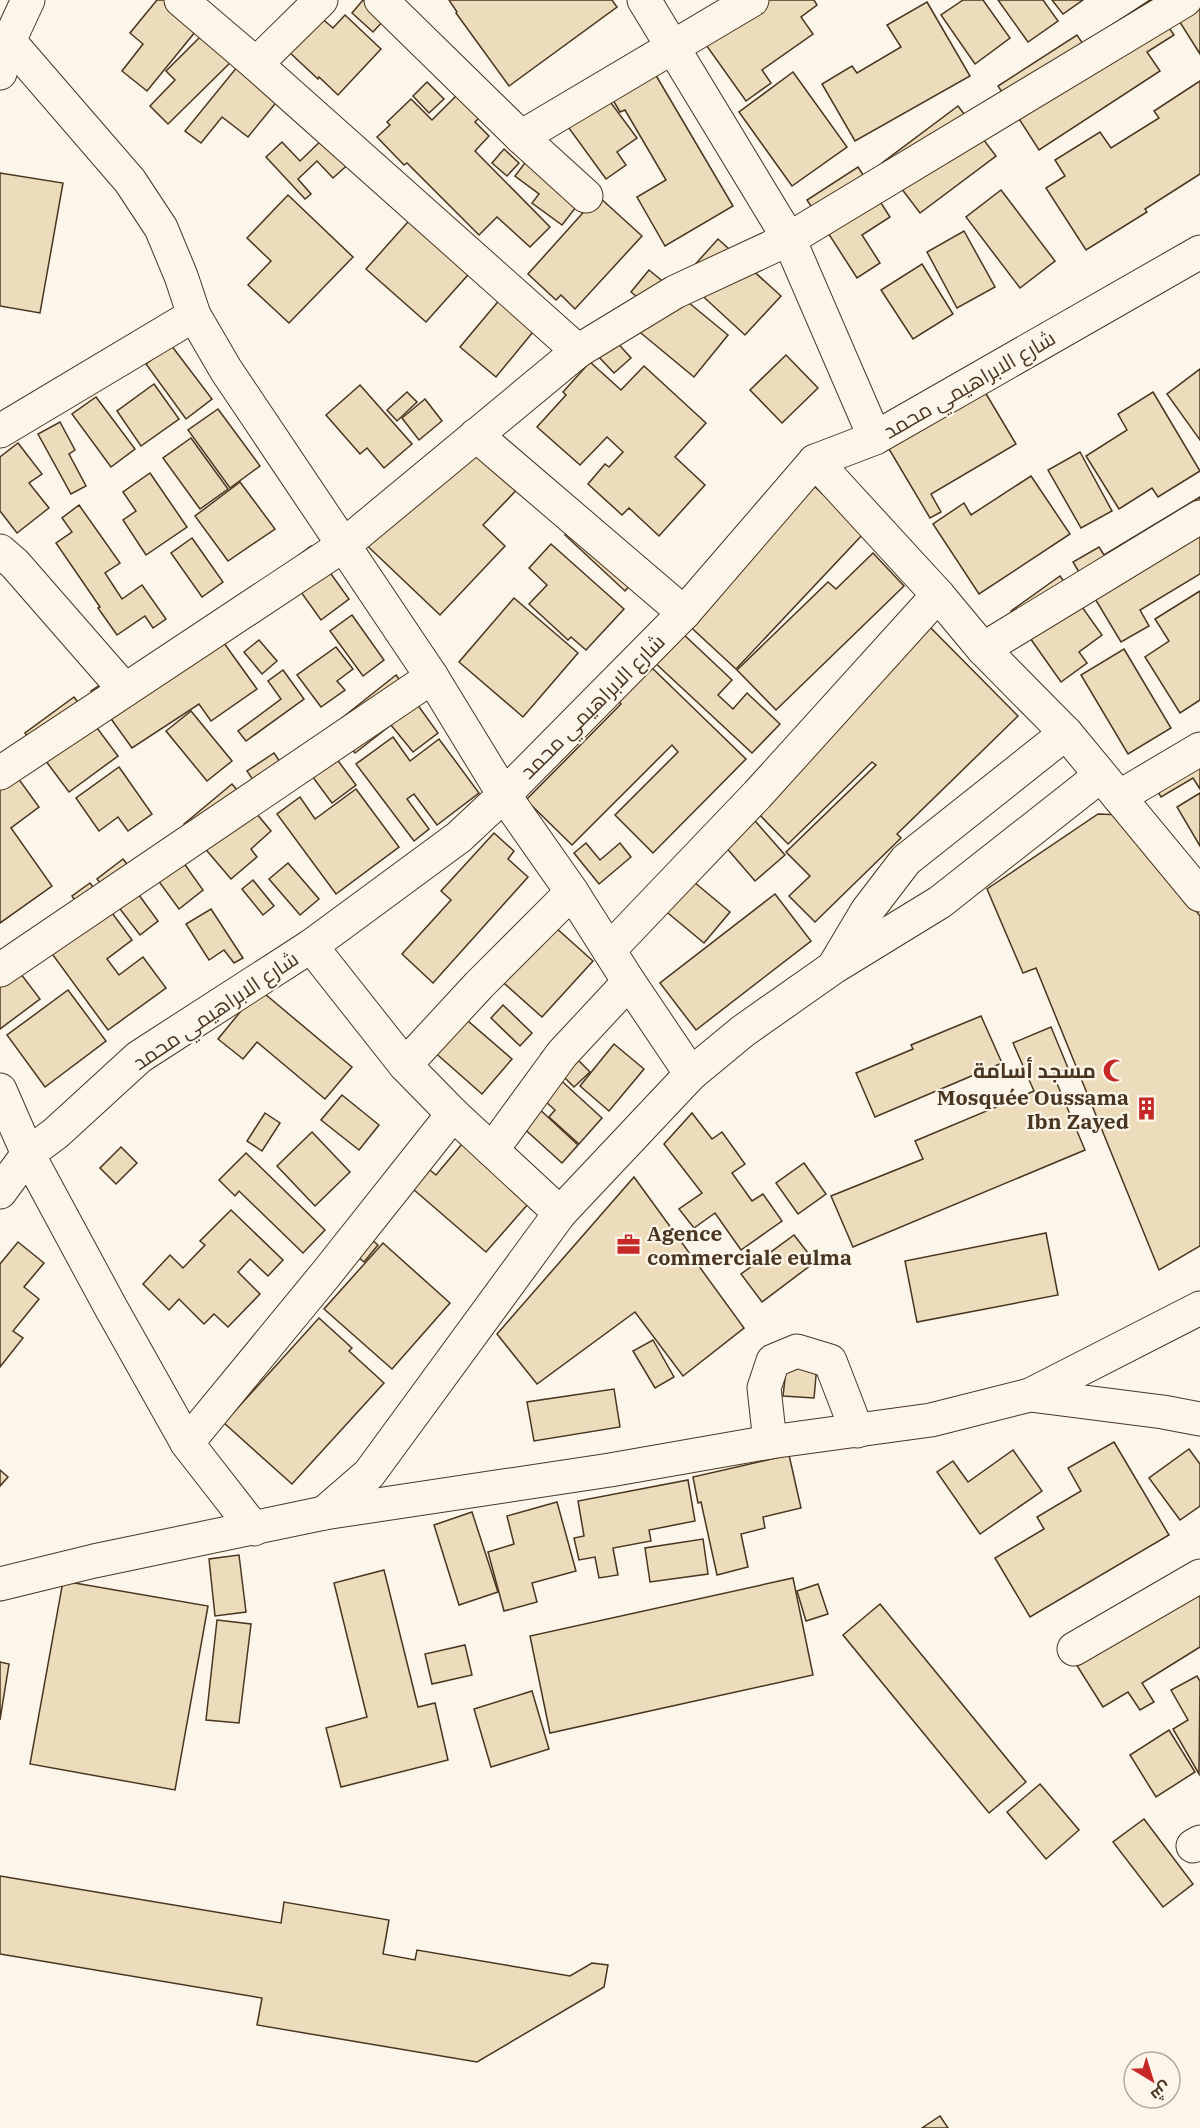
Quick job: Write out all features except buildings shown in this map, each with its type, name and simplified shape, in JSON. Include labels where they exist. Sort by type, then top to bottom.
[{"type":"street","points":[[0,73],[9,41],[28,0]]},
{"type":"street","points":[[181,0],[578,351]]},
{"type":"street","points":[[256,64],[321,0]]},
{"type":"street","points":[[381,0],[521,137],[586,196]]},
{"type":"street","points":[[644,0],[789,239],[875,438]]},
{"type":"street","points":[[521,137],[752,0]]},
{"type":"street","points":[[0,773],[344,545],[578,351],[675,292],[789,239],[1185,0]]},
{"type":"street","points":[[1192,0],[1200,13]]},
{"type":"street","points":[[9,41],[130,181],[161,228],[194,315],[226,370],[432,677],[504,795],[572,892],[691,1074]]},
{"type":"street","name":"شارع الابراهيمي محمد","points":[[0,1192],[28,1154],[56,1132],[139,1057],[311,946],[459,837],[504,795],[684,613],[815,461],[875,438],[1200,252]]},
{"type":"street","points":[[0,431],[194,315]]},
{"type":"street","points":[[476,435],[684,613]]},
{"type":"street","points":[[815,461],[938,595],[983,649],[1066,733],[1200,895]]},
{"type":"street","points":[[983,649],[1200,517]]},
{"type":"street","points":[[0,551],[15,564],[125,690]]},
{"type":"street","points":[[609,950],[757,795],[938,595]]},
{"type":"street","points":[[0,969],[432,677]]},
{"type":"street","points":[[834,967],[867,911],[906,860],[1066,733]]},
{"type":"street","points":[[324,1513],[369,1474],[560,1213],[691,1074],[743,1031],[834,967],[940,902],[1109,787],[1200,748]]},
{"type":"street","points":[[405,1065],[479,985],[572,892]]},
{"type":"street","points":[[311,946],[405,1065],[453,1114],[560,1213]]},
{"type":"street","points":[[492,1150],[562,1054],[629,982]]},
{"type":"street","points":[[0,1090],[28,1154],[110,1306],[188,1443],[254,1529]]},
{"type":"street","points":[[188,1443],[453,1114]]},
{"type":"street","points":[[0,1584],[94,1561],[324,1513],[610,1470],[770,1442],[931,1420],[1030,1395],[1200,1308]]},
{"type":"street","points":[[770,1442],[764,1388],[773,1361],[797,1351],[830,1362],[857,1431]]},
{"type":"street","points":[[1030,1395],[1200,1419]]},
{"type":"street","points":[[1074,1649],[1200,1576]]},
{"type":"place","name":"مسجد أسامة","points":[[1114,1070]]},
{"type":"place","name":"Mosquée Oussama Ibn Zayed","points":[[1147,1109]]},
{"type":"place","name":"Agence commerciale eulma","points":[[629,1245]]}]
